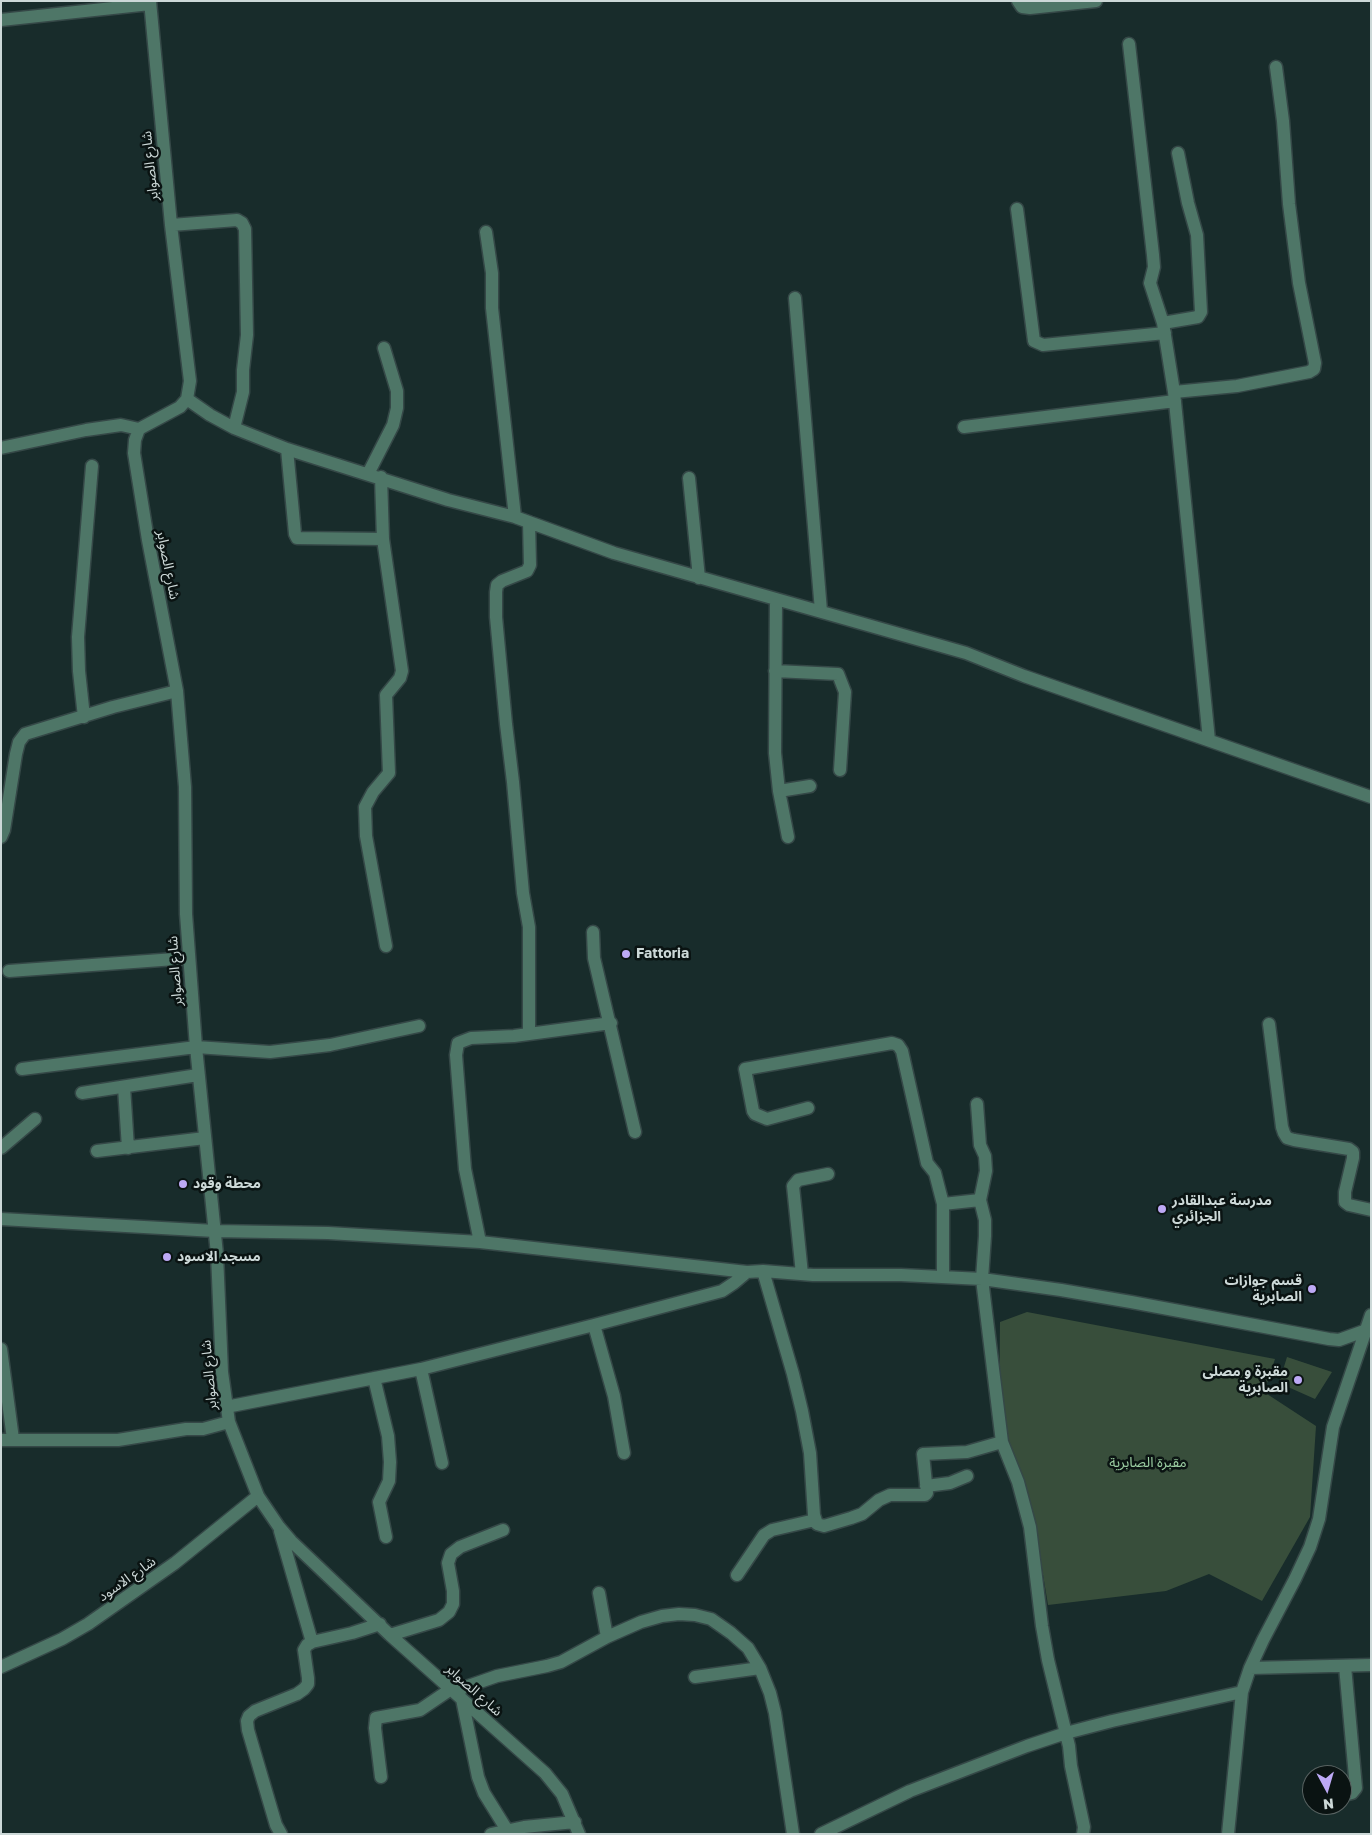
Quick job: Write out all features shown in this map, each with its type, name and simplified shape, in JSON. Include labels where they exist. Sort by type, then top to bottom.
[{"type":"street","points":[[1018,1],[1022,7],[1030,8],[1096,1]]},
{"type":"street","points":[[1,20],[150,2]]},
{"type":"street","name":"شارع الصوابر","points":[[150,2],[171,225],[190,381],[187,399]]},
{"type":"street","points":[[1130,44],[1153,255],[1154,267],[1150,283],[1164,328],[1174,397],[1209,740]]},
{"type":"street","points":[[964,426],[1174,397],[1309,372],[1314,369],[1315,363],[1299,283],[1289,204],[1283,121],[1276,67]]},
{"type":"street","points":[[1016,208],[1034,341],[1043,345],[1164,328],[1198,317],[1201,312],[1197,235],[1188,203],[1178,153]]},
{"type":"street","points":[[171,225],[237,220],[242,223],[245,229],[247,335],[243,370],[243,392],[234,428]]},
{"type":"street","points":[[486,232],[492,273],[492,308],[515,517]]},
{"type":"street","points":[[795,298],[821,612]]},
{"type":"street","points":[[384,348],[397,391],[398,408],[374,476],[402,670],[400,678],[386,695],[389,773],[365,807],[366,836],[386,946]]},
{"type":"street","points":[[1,448],[86,430],[120,425],[139,429],[180,408],[187,399],[234,428],[287,449],[448,500],[515,517],[614,553],[966,653],[1024,676],[1371,796]]},
{"type":"street","name":"شارع الصوابر","points":[[139,429],[134,446],[135,469],[177,691],[185,787],[186,914],[189,958],[198,1075],[215,1231],[222,1372],[229,1422],[258,1496],[279,1527],[291,1541],[390,1635],[544,1773],[562,1794],[577,1828]]},
{"type":"street","points":[[287,449],[295,534],[297,538],[383,539]]},
{"type":"street","points":[[84,717],[79,671],[78,637],[92,466]]},
{"type":"street","points":[[689,478],[699,578]]},
{"type":"street","points":[[529,522],[530,566],[527,571],[502,581],[497,585],[496,592],[497,626],[506,724],[523,893],[529,927],[529,1033]]},
{"type":"street","points":[[776,599],[775,745],[779,791],[788,838]]},
{"type":"street","points":[[776,671],[838,674],[845,692],[840,770]]},
{"type":"street","points":[[1,837],[4,830],[19,742],[25,734],[36,729],[84,717],[126,703],[177,691]]},
{"type":"street","points":[[779,791],[810,786]]},
{"type":"street","points":[[593,932],[594,958],[611,1023],[635,1132]]},
{"type":"street","points":[[9,970],[189,958]]},
{"type":"street","points":[[480,1242],[465,1169],[456,1048],[458,1043],[471,1038],[514,1036],[611,1023]]},
{"type":"street","points":[[1269,1024],[1284,1133],[1287,1138],[1294,1140],[1349,1149],[1352,1152],[1353,1158],[1344,1192],[1345,1202],[1371,1210]]},
{"type":"street","points":[[22,1069],[196,1047],[270,1052],[330,1045],[419,1026]]},
{"type":"street","points":[[808,1108],[767,1120],[755,1114],[745,1069],[892,1043],[898,1044],[902,1051],[927,1163],[935,1173],[943,1204],[943,1276]]},
{"type":"street","points":[[82,1093],[198,1075]]},
{"type":"street","points":[[124,1087],[128,1148]]},
{"type":"street","points":[[977,1104],[980,1145],[985,1156],[986,1171],[980,1200],[986,1236],[982,1279],[1002,1442],[1020,1489],[1030,1527],[1047,1651],[1066,1733],[1084,1827],[1083,1834]]},
{"type":"street","points":[[1,1148],[35,1119]]},
{"type":"street","points":[[97,1151],[205,1138]]},
{"type":"street","points":[[802,1274],[792,1186],[798,1180],[828,1174]]},
{"type":"street","points":[[943,1204],[980,1200]]},
{"type":"street","points":[[1,1219],[215,1231],[323,1233],[480,1242],[747,1272],[943,1276],[982,1279],[1131,1302],[1329,1339],[1339,1340],[1368,1331]]},
{"type":"street","points":[[763,1271],[794,1374],[802,1411],[810,1453],[816,1524],[824,1526],[852,1518],[862,1514],[879,1500],[890,1495],[924,1496],[926,1494],[926,1486],[923,1454],[967,1452],[1002,1442]]},
{"type":"street","points":[[226,1407],[421,1369],[594,1325],[722,1290],[747,1272]]},
{"type":"street","points":[[1228,1834],[1242,1692],[1250,1668],[1296,1579],[1319,1519],[1333,1427],[1368,1331],[1371,1315]]},
{"type":"street","points":[[594,1325],[614,1396],[624,1453]]},
{"type":"street","points":[[1,1349],[7,1439],[118,1440],[186,1429],[203,1429],[229,1422]]},
{"type":"street","points":[[421,1369],[442,1463]]},
{"type":"street","points":[[374,1378],[388,1436],[390,1462],[389,1481],[379,1502],[386,1537]]},
{"type":"street","points":[[926,1486],[950,1483],[967,1476]]},
{"type":"street","name":"شارع الاسود","points":[[1,1666],[62,1639],[96,1618],[175,1563],[258,1496]]},
{"type":"street","points":[[736,1575],[764,1535],[772,1530],[815,1520]]},
{"type":"street","points":[[279,1527],[312,1642]]},
{"type":"street","points":[[390,1635],[439,1620],[449,1612],[453,1604],[453,1590],[448,1563],[451,1554],[460,1547],[503,1530]]},
{"type":"street","points":[[599,1593],[607,1637]]},
{"type":"street","points":[[381,1778],[375,1728],[376,1718],[420,1710],[497,1676],[561,1662],[607,1637],[641,1622],[662,1616],[695,1614],[711,1619],[731,1633],[748,1648],[760,1668],[770,1693],[775,1713],[794,1834]]},
{"type":"street","points":[[278,1833],[248,1730],[247,1721],[249,1716],[255,1711],[297,1694],[304,1689],[308,1684],[304,1650],[307,1645],[312,1642],[352,1633],[380,1624]]},
{"type":"street","points":[[1250,1668],[1371,1665]]},
{"type":"street","points":[[1345,1666],[1356,1788],[1352,1793]]},
{"type":"street","points":[[695,1677],[760,1668]]},
{"type":"street","points":[[821,1834],[910,1791],[1027,1746],[1066,1733],[1242,1692]]},
{"type":"street","points":[[455,1693],[484,1793],[507,1830]]},
{"type":"street","points":[[491,1834],[507,1830],[577,1828]]},
{"type":"green space","name":"مقبرة الصابرية","points":[[1027,1312],[1275,1359],[1264,1392],[1316,1426],[1310,1517],[1262,1601],[1209,1574],[1166,1591],[1048,1605],[1037,1538],[999,1429],[1000,1322]]},
{"type":"green space","points":[[1287,1357],[1332,1372],[1315,1399],[1279,1383]]},
{"type":"place","name":"Fattoria","points":[[626,954]]},
{"type":"place","name":"محطة وقود","points":[[183,1184]]},
{"type":"place","name":"مدرسة عبدالقادر الجزائري","points":[[1162,1209]]},
{"type":"place","name":"مسجد الاسود","points":[[167,1257]]},
{"type":"place","name":"قسم جوازات الصابرية","points":[[1312,1289]]},
{"type":"place","name":"مقبرة و مصلى الصابرية","points":[[1298,1380]]}]
